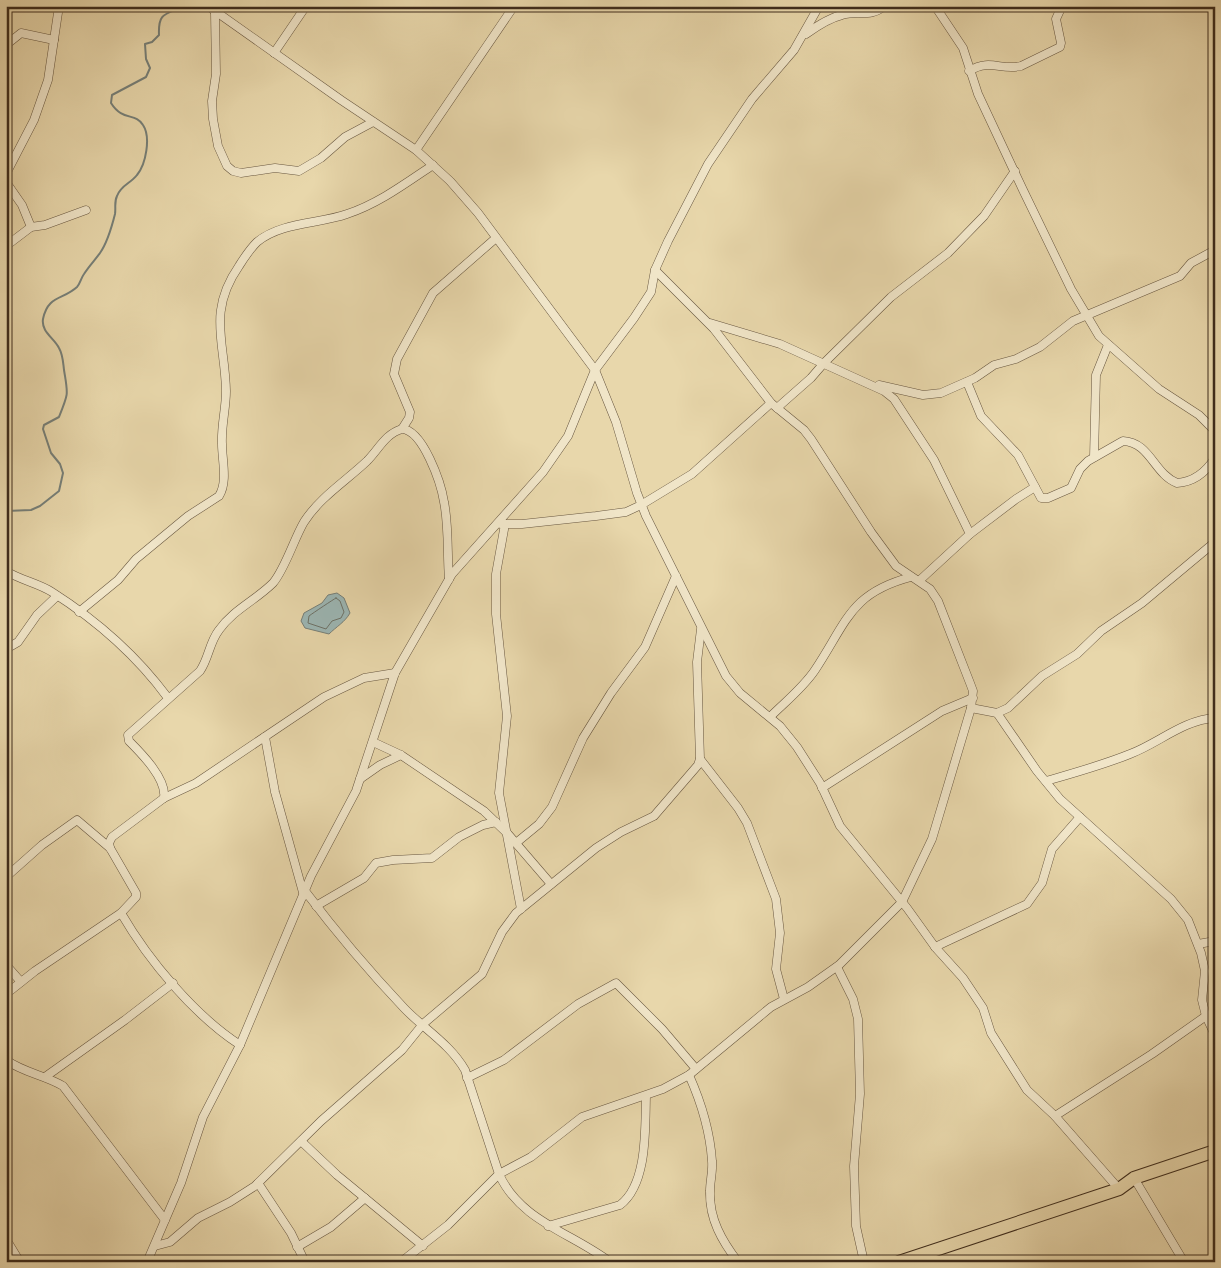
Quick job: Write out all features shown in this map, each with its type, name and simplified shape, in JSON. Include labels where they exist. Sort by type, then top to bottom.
[{"type":"main road","points":[[899,1262],[1118,1189],[1134,1178],[1215,1151]]},
{"type":"street","points":[[6,174],[34,120],[48,80],[59,6]]},
{"type":"street","points":[[274,53],[306,6]]},
{"type":"street","points":[[416,150],[514,6]]},
{"type":"street","points":[[147,1262],[181,1183],[203,1117],[240,1045],[305,894],[360,779],[374,742],[395,673],[449,580],[472,549],[502,524],[543,472],[568,436],[595,370],[634,318],[650,292],[656,270],[668,241],[724,139],[752,98],[787,60],[803,36],[819,6]]},
{"type":"street","points":[[803,36],[835,17],[844,14],[873,13],[884,6]]},
{"type":"street","points":[[935,6],[963,48],[978,94],[1056,259],[1086,315],[1108,345],[1159,389],[1199,415],[1215,431]]},
{"type":"street","points":[[969,71],[991,64],[1021,66],[1060,47],[1061,43],[1056,20],[1062,6]]},
{"type":"street","points":[[212,9],[372,122],[416,150],[456,187],[496,238],[595,370],[616,422],[642,505],[726,676],[740,692],[780,726],[797,747],[822,788],[840,826],[902,902],[935,947],[963,978],[984,1008],[991,1033],[1026,1090],[1055,1116],[1118,1189]]},
{"type":"street","points":[[212,9],[216,74],[212,101],[213,119],[218,146],[227,166],[233,171],[241,173],[275,168],[300,171],[321,158],[345,137],[372,122]]},
{"type":"street","points":[[6,45],[21,33],[54,40]]},
{"type":"street","points":[[79,612],[118,580],[136,559],[188,516],[219,496],[222,491],[224,474],[222,434],[226,392],[221,338],[221,306],[230,279],[257,242],[270,234],[347,214],[405,184],[433,165]]},
{"type":"street","points":[[502,524],[626,512],[642,505],[692,474],[774,405],[805,384],[891,297],[926,272],[984,216],[1014,171]]},
{"type":"street","points":[[6,182],[22,205],[32,227]]},
{"type":"street","points":[[6,246],[32,227],[45,225],[86,210]]},
{"type":"street","points":[[164,798],[164,788],[148,760],[128,738],[168,698],[200,671],[207,661],[215,635],[230,617],[273,582],[305,521],[317,506],[368,460],[387,436],[402,428],[409,418],[410,412],[394,374],[397,359],[433,293],[496,238]]},
{"type":"street","points":[[708,323],[780,344],[870,382],[923,395],[933,395],[967,382],[994,365],[1016,359],[1040,348],[1073,321],[1180,276],[1191,263],[1215,250]]},
{"type":"street","points":[[401,1262],[448,1225],[499,1174],[531,1156],[582,1117],[646,1096],[693,1072],[744,1026],[784,999],[808,987],[837,968],[902,902],[932,838],[971,708],[973,698],[970,683],[945,615],[930,589],[920,580],[896,566],[871,532],[811,438],[774,405],[708,323],[656,270]]},
{"type":"street","points":[[1094,457],[1096,375],[1108,345]]},
{"type":"street","points":[[870,382],[894,399],[934,460],[970,534]]},
{"type":"street","points":[[967,382],[982,416],[1018,455],[1041,498],[1045,499],[1071,488],[1080,469],[1116,442],[1130,441],[1142,448],[1157,468],[1176,483],[1184,483],[1199,476],[1215,458]]},
{"type":"street","points":[[402,428],[414,432],[420,439],[439,482],[444,503],[449,580]]},
{"type":"street","points":[[920,580],[970,534],[1035,487]]},
{"type":"street","points":[[502,524],[496,574],[496,614],[507,716],[499,793],[521,909]]},
{"type":"street","points":[[971,708],[997,713],[1008,708],[1042,676],[1077,654],[1101,631],[1148,599],[1215,542]]},
{"type":"street","points":[[6,571],[57,596],[79,612],[146,668],[168,698]]},
{"type":"street","points":[[516,843],[539,824],[552,807],[583,738],[611,693],[645,647],[676,576]]},
{"type":"street","points":[[770,717],[815,670],[830,643],[855,607],[890,583],[912,577]]},
{"type":"street","points":[[6,649],[18,642],[37,615],[57,596]]},
{"type":"street","points":[[155,1246],[170,1242],[198,1218],[230,1202],[258,1184],[321,1120],[402,1050],[423,1024],[482,974],[505,927],[521,909],[596,848],[621,832],[654,816],[688,778],[700,759],[697,662],[701,628]]},
{"type":"street","points":[[110,848],[109,843],[112,837],[164,798],[196,783],[324,698],[346,685],[374,675],[395,673]]},
{"type":"street","points":[[822,788],[942,711],[973,698]]},
{"type":"street","points":[[997,713],[1046,781],[1080,817],[1172,899],[1188,920],[1198,944],[1205,971],[1202,1000],[1206,1016],[1215,1035]]},
{"type":"street","points":[[1046,781],[1130,754],[1175,730],[1197,721],[1215,718]]},
{"type":"street","points":[[265,736],[275,792],[305,894],[406,1010],[457,1057],[467,1078],[499,1174],[506,1188],[548,1226],[597,1252],[610,1262]]},
{"type":"street","points":[[374,742],[402,755],[484,811],[508,834],[551,884]]},
{"type":"street","points":[[360,779],[380,765],[402,755]]},
{"type":"street","points":[[700,759],[738,808],[747,823],[776,899],[780,933],[776,968],[784,999]]},
{"type":"street","points":[[935,947],[1027,904],[1042,883],[1053,847],[1080,817]]},
{"type":"street","points":[[6,877],[42,845],[78,820],[110,848],[136,893],[134,900],[121,914],[82,938],[6,994]]},
{"type":"street","points":[[316,906],[356,884],[380,861],[432,858],[459,837],[483,824],[496,822]]},
{"type":"street","points":[[121,914],[173,983],[208,1021],[240,1045]]},
{"type":"street","points":[[1198,944],[1215,941]]},
{"type":"street","points":[[6,966],[20,982]]},
{"type":"street","points":[[837,968],[853,999],[858,1019],[860,1094],[854,1166],[856,1226],[864,1262]]},
{"type":"street","points":[[45,1077],[173,983]]},
{"type":"street","points":[[467,1078],[498,1063],[578,1004],[616,983],[662,1029],[693,1072],[709,1140],[712,1165],[710,1192],[715,1225],[738,1262]]},
{"type":"street","points":[[1055,1116],[1152,1054],[1206,1016]]},
{"type":"street","points":[[6,1060],[24,1071],[52,1079],[67,1090],[165,1220]]},
{"type":"street","points":[[548,1226],[620,1205],[634,1190],[644,1142],[646,1096]]},
{"type":"street","points":[[301,1141],[422,1246]]},
{"type":"street","points":[[1134,1178],[1184,1262]]},
{"type":"street","points":[[258,1184],[298,1247],[305,1262]]},
{"type":"street","points":[[298,1247],[331,1227],[365,1198]]},
{"type":"street","points":[[6,1239],[20,1262]]},
{"type":"water","points":[[337,593],[344,598],[350,613],[346,619],[329,634],[305,628],[301,621],[304,613],[322,603],[328,595]]},
{"type":"waterway","points":[[6,511],[31,510],[40,506],[59,491],[63,473],[60,464],[51,453],[43,429],[44,425],[59,417],[66,398],[67,389],[61,353],[57,344],[44,328],[43,319],[45,311],[52,302],[77,287],[86,271],[100,253],[111,229],[119,192],[137,175],[145,158],[147,136],[143,125],[140,121],[124,115],[115,109],[111,103],[112,95],[146,77],[150,68],[146,59],[145,44],[152,42],[159,35],[160,22],[164,15],[185,6]]}]
